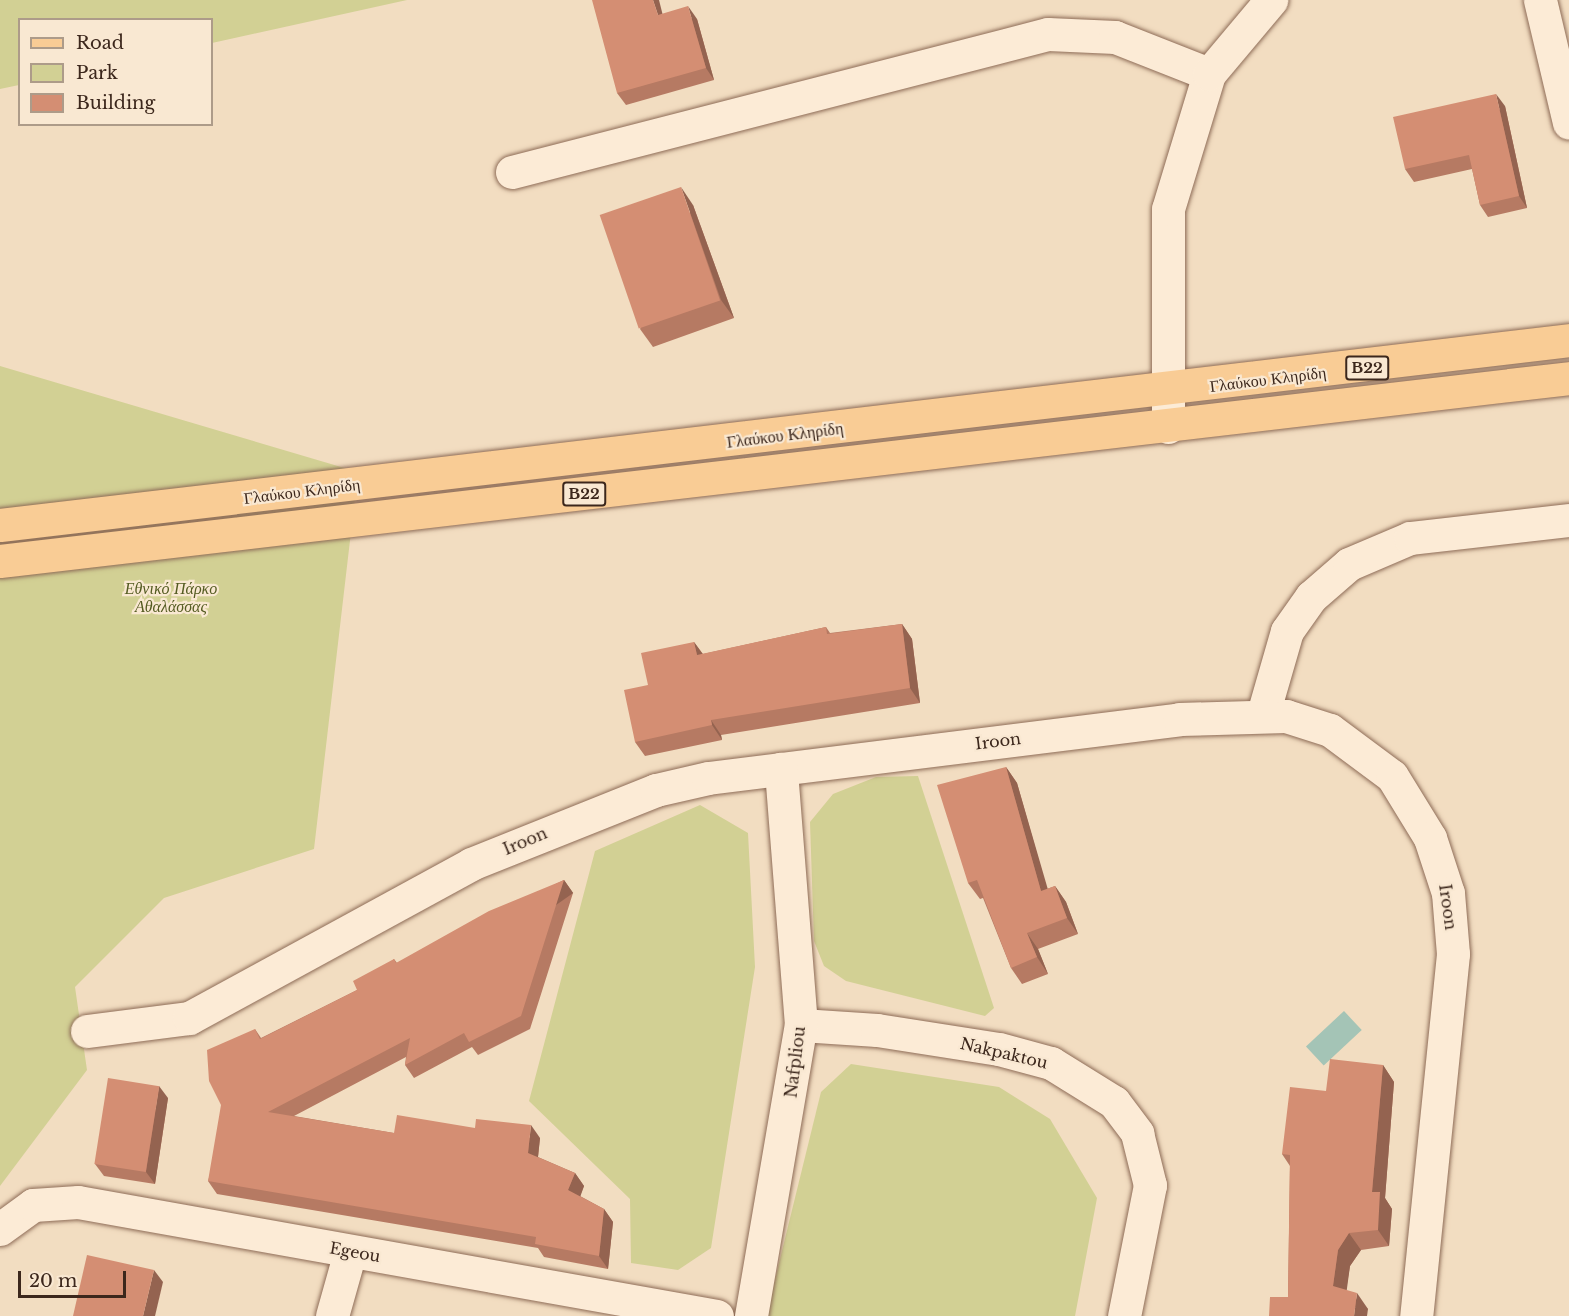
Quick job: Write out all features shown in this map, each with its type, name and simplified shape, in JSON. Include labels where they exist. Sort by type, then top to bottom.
[{"type":"main road","name":"Γλαύκου Κληρίδη","points":[[0,525],[1165,391],[1569,340]]},
{"type":"main road","name":"B22","points":[[0,561],[1168,427],[1569,378]]},
{"type":"street","points":[[1168,427],[1165,391],[1168,209],[1209,74],[1271,0]]},
{"type":"street","points":[[1540,0],[1569,123]]},
{"type":"street","points":[[512,172],[1048,34],[1114,38],[1209,74]]},
{"type":"street","points":[[1263,714],[1287,631],[1311,597],[1349,564],[1410,538],[1569,520]]},
{"type":"street","name":"Iroon","points":[[87,1031],[189,1018],[471,864],[608,806],[687,783],[1169,720],[1263,714],[1330,730],[1372,757],[1407,796],[1441,865],[1453,954],[1416,1316]]},
{"type":"street","name":"Nafpliou","points":[[751,1316],[801,1025],[781,769]]},
{"type":"street","name":"Nakpaktou","points":[[801,1025],[877,1030],[999,1049],[1051,1063],[1114,1102],[1137,1133],[1150,1185],[1124,1316]]},
{"type":"street","name":"Egeou","points":[[0,1229],[20,1211],[62,1200],[717,1316]]},
{"type":"street","points":[[332,1316],[350,1252]]},
{"type":"green space","points":[[0,0],[407,0],[213,43],[213,18],[18,18],[18,85],[0,89]]},
{"type":"green space","name":"Εθνικό Πάρκο Αθαλάσσας","points":[[0,366],[358,472],[314,849],[164,898],[75,987],[87,1070],[0,1186]]},
{"type":"green space","points":[[918,776],[994,1008],[985,1016],[846,981],[824,966],[814,941],[810,822],[833,794],[876,777]]},
{"type":"green space","points":[[700,805],[748,833],[755,967],[711,1248],[678,1270],[631,1263],[630,1199],[529,1101],[595,851]]},
{"type":"green space","points":[[851,1064],[999,1087],[1050,1119],[1097,1198],[1075,1316],[766,1316],[821,1092]]},
{"type":"shaded area","points":[[1344,1011],[1362,1030],[1324,1065],[1306,1046]]},
{"type":"building","points":[[592,0],[653,0],[658,15],[688,6],[706,68],[617,93]]},
{"type":"building","points":[[1496,94],[1519,196],[1480,205],[1469,155],[1405,169],[1393,117]]},
{"type":"building","points":[[681,187],[720,300],[639,328],[600,215]]},
{"type":"building","points":[[902,624],[910,688],[711,720],[712,725],[635,742],[624,690],[648,685],[641,653],[694,642],[697,655],[826,627],[827,634]]},
{"type":"building","points":[[1006,767],[1041,891],[1055,886],[1067,918],[1027,933],[1037,957],[1011,968],[977,880],[968,883],[937,785]]},
{"type":"building","points":[[564,880],[521,1016],[469,1042],[464,1033],[405,1065],[410,1038],[268,1112],[394,1133],[397,1115],[475,1128],[476,1119],[531,1125],[528,1153],[575,1173],[568,1190],[604,1209],[599,1256],[535,1244],[536,1237],[208,1181],[221,1105],[209,1081],[207,1050],[255,1029],[260,1039],[357,990],[353,981],[394,959],[396,963],[489,911]]},
{"type":"building","points":[[1330,1059],[1383,1065],[1372,1192],[1380,1192],[1378,1230],[1349,1233],[1338,1250],[1333,1286],[1357,1293],[1354,1316],[1269,1316],[1270,1297],[1288,1297],[1290,1155],[1282,1154],[1290,1087],[1326,1091]]},
{"type":"building","points":[[108,1078],[159,1086],[146,1172],[94,1164]]},
{"type":"building","points":[[87,1255],[154,1270],[143,1316],[73,1316]]}]
